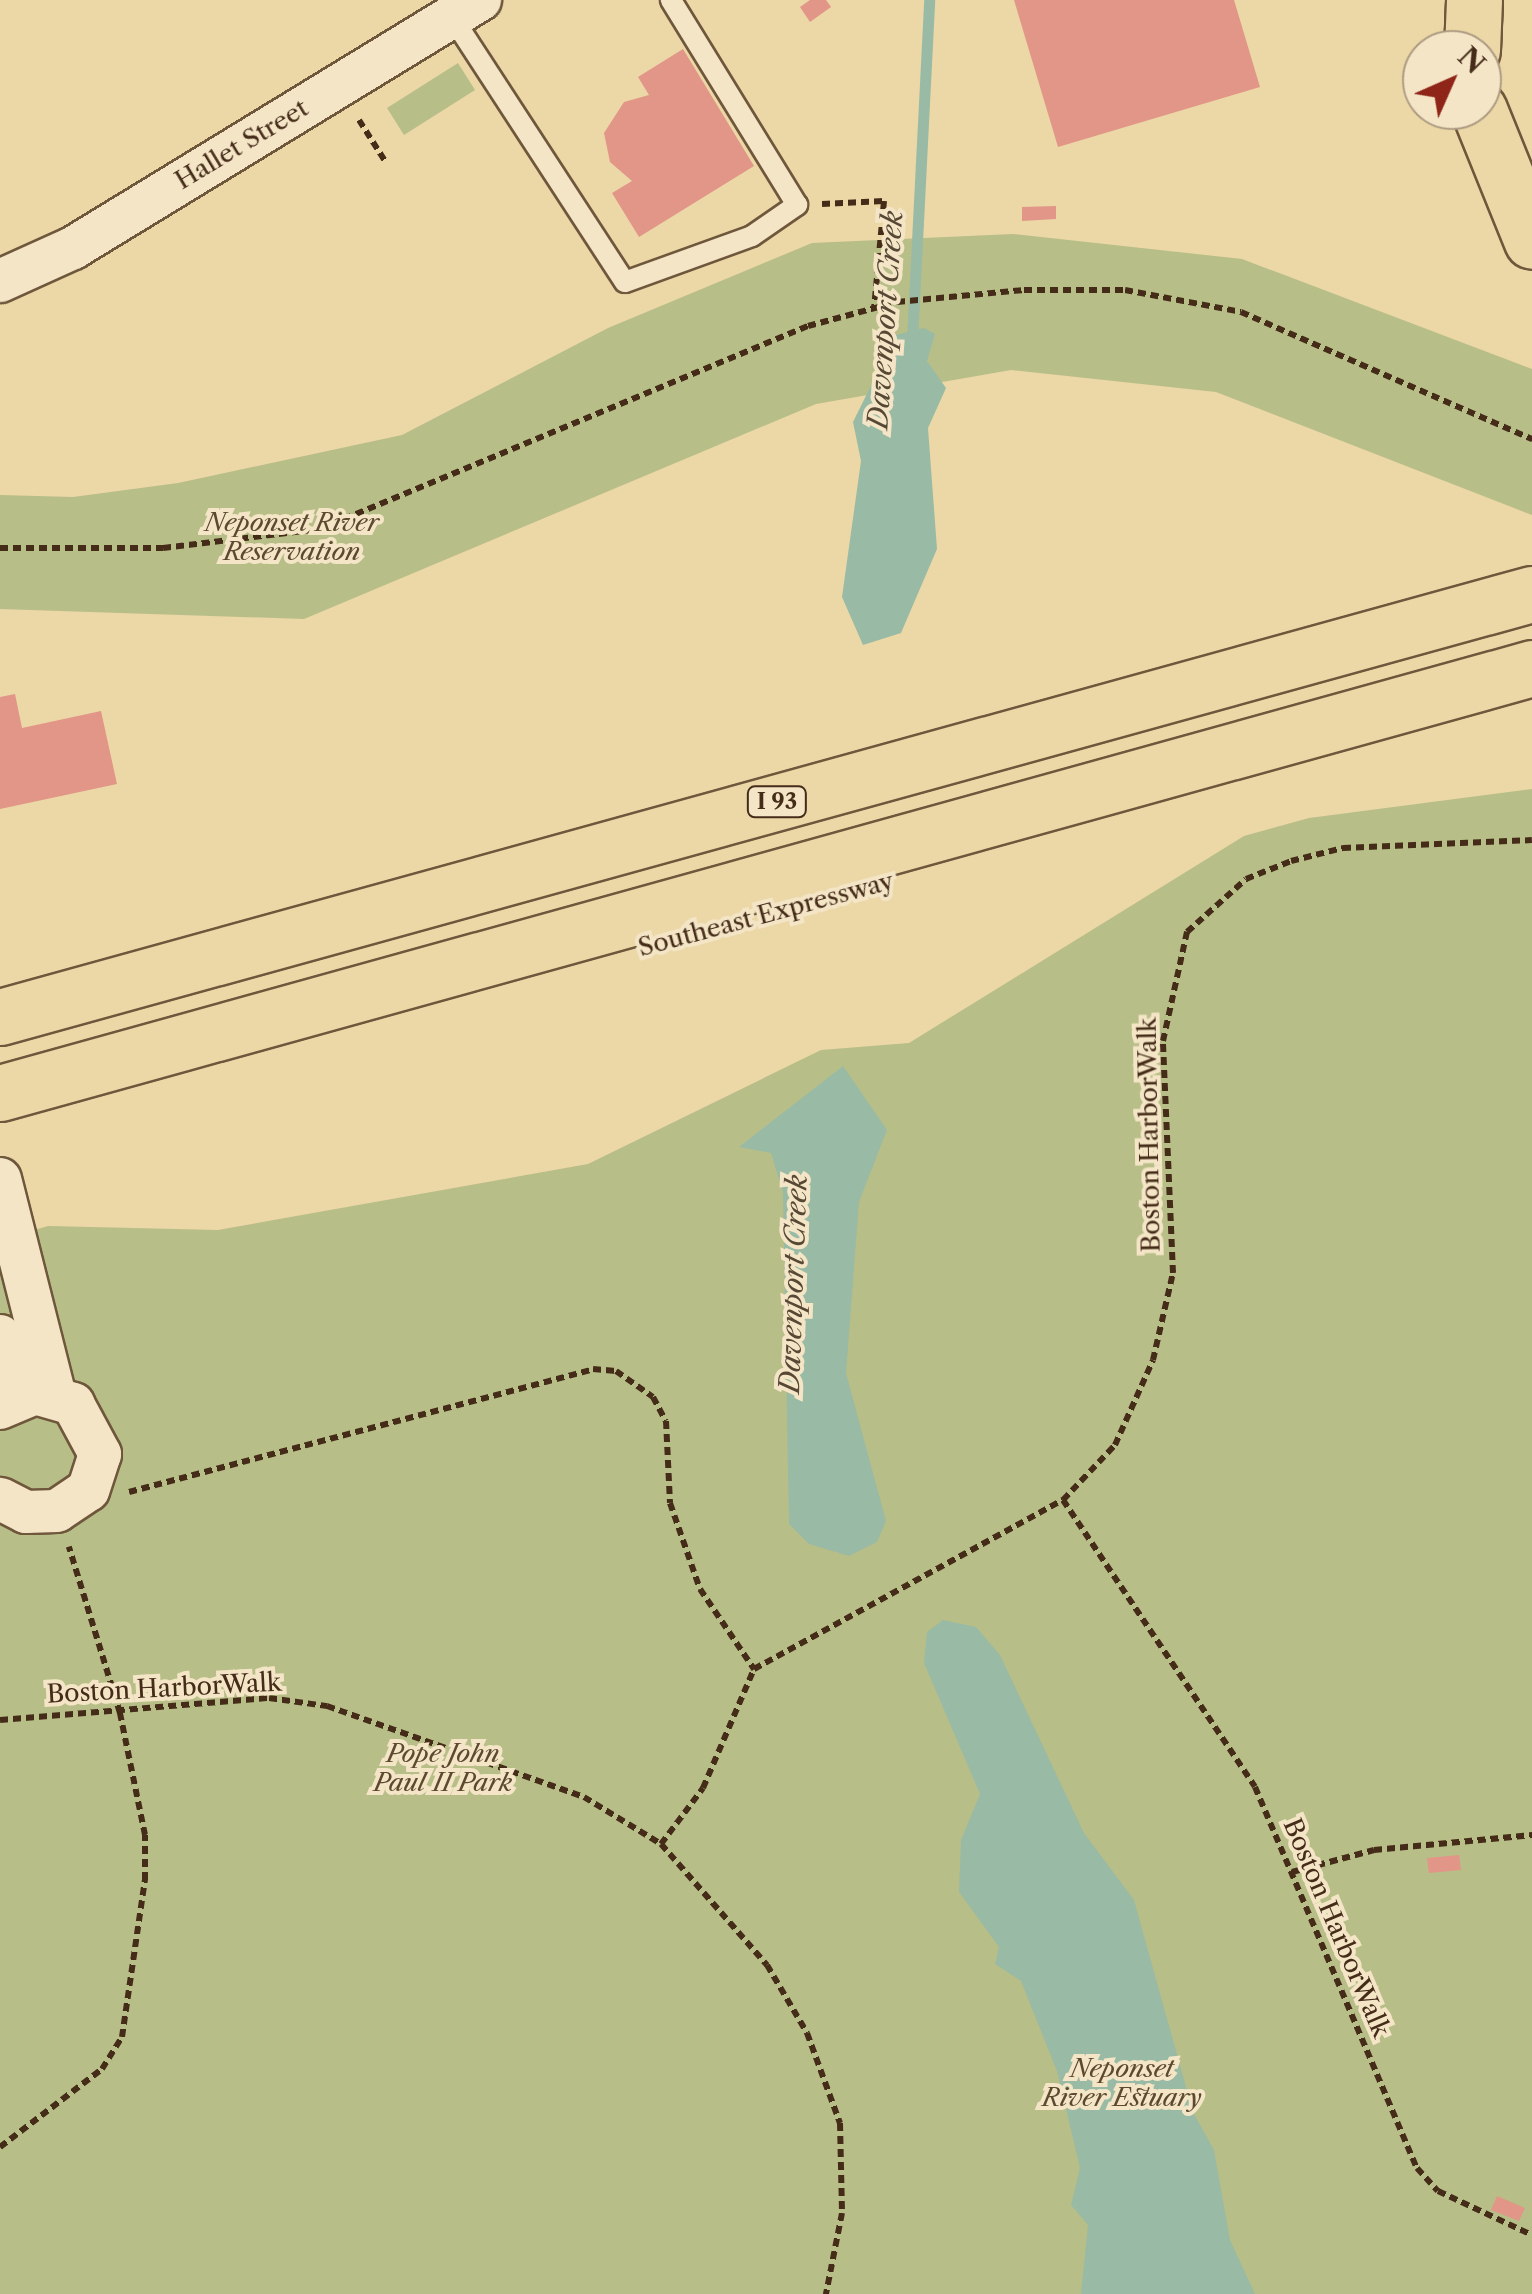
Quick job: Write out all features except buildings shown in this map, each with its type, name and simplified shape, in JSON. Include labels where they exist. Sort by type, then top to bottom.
[{"type":"highway","points":[[1473,30],[1474,0]]},
{"type":"highway","points":[[1487,130],[1532,241]]},
{"type":"highway","name":"I 93","points":[[18,1068],[1532,594]]},
{"type":"highway","name":"I 93","points":[[18,1068],[1532,630]]},
{"type":"highway","points":[[18,1068],[1532,668]]},
{"type":"highway","name":"Southeast Expressway","points":[[18,1068],[1532,704]]},
{"type":"street","name":"Hallet Street","points":[[0,281],[73,248],[466,8]]},
{"type":"street","points":[[0,1179],[23,1401]]},
{"type":"street","points":[[0,1336],[23,1401]]},
{"type":"street","points":[[0,1499],[26,1512],[57,1511],[88,1490],[100,1454],[88,1418],[23,1401]]},
{"type":"lane","points":[[466,8],[625,282],[752,236],[797,204],[671,0]]},
{"type":"path","points":[[337,87],[386,161]]},
{"type":"path","points":[[797,204],[884,201],[874,308]]},
{"type":"path","points":[[0,548],[163,548],[320,530],[716,359],[874,308],[921,299],[1088,289],[1204,302],[1305,334],[1532,439]]},
{"type":"path","name":"Boston HarborWalk","points":[[754,1668],[1063,1500],[1114,1445],[1154,1360],[1173,1273],[1163,1041],[1187,932],[1246,879],[1291,861],[1343,848],[1532,840]]},
{"type":"path","points":[[0,2148],[102,2070],[128,2014],[145,1835],[120,1713],[57,1511],[593,1369],[616,1371],[653,1398],[666,1422],[670,1503],[700,1590],[754,1668],[703,1788],[661,1844]]},
{"type":"path","name":"Boston HarborWalk","points":[[1063,1500],[1220,1724],[1292,1872],[1416,2168],[1438,2191],[1532,2235]]},
{"type":"path","name":"Boston HarborWalk","points":[[0,1720],[269,1698],[327,1706],[584,1797],[661,1844],[767,1966],[807,2033],[834,2105],[842,2213],[826,2294]]},
{"type":"path","points":[[1292,1872],[1374,1850],[1532,1835]]},
{"type":"green space","points":[[458,63],[475,90],[404,135],[387,108]]},
{"type":"green space","name":"Neponset River Reservation","points":[[1013,234],[1242,259],[1532,369],[1532,515],[1216,392],[1011,370],[816,404],[304,619],[0,609],[0,495],[73,497],[178,483],[402,435],[608,328],[812,243]]},
{"type":"green space","name":"Pope John Paul II Park","points":[[1532,789],[1532,2294],[0,2294],[0,1240],[48,1226],[218,1230],[588,1164],[821,1050],[909,1043],[1244,836],[1309,818]]},
{"type":"water","points":[[924,328],[935,334],[927,361],[946,388],[928,428],[937,549],[901,633],[863,645],[842,597],[861,461],[853,422],[896,335]]},
{"type":"water","points":[[843,1066],[887,1130],[859,1202],[846,1373],[886,1521],[877,1542],[849,1556],[809,1544],[789,1524],[783,1192],[771,1153],[739,1147]]},
{"type":"water","points":[[943,1620],[976,1627],[1000,1655],[1084,1833],[1134,1900],[1193,2112],[1214,2150],[1230,2240],[1255,2294],[1081,2294],[1088,2225],[1071,2205],[1080,2168],[1057,2071],[1021,1981],[995,1964],[999,1947],[959,1892],[961,1840],[980,1794],[924,1663],[927,1632]]},
{"type":"waterway","name":"Davenport Creek","points":[[912,340],[929,0]]},
{"type":"park label","name":"Neponset River Estuary","points":[[1122,2084]]}]
